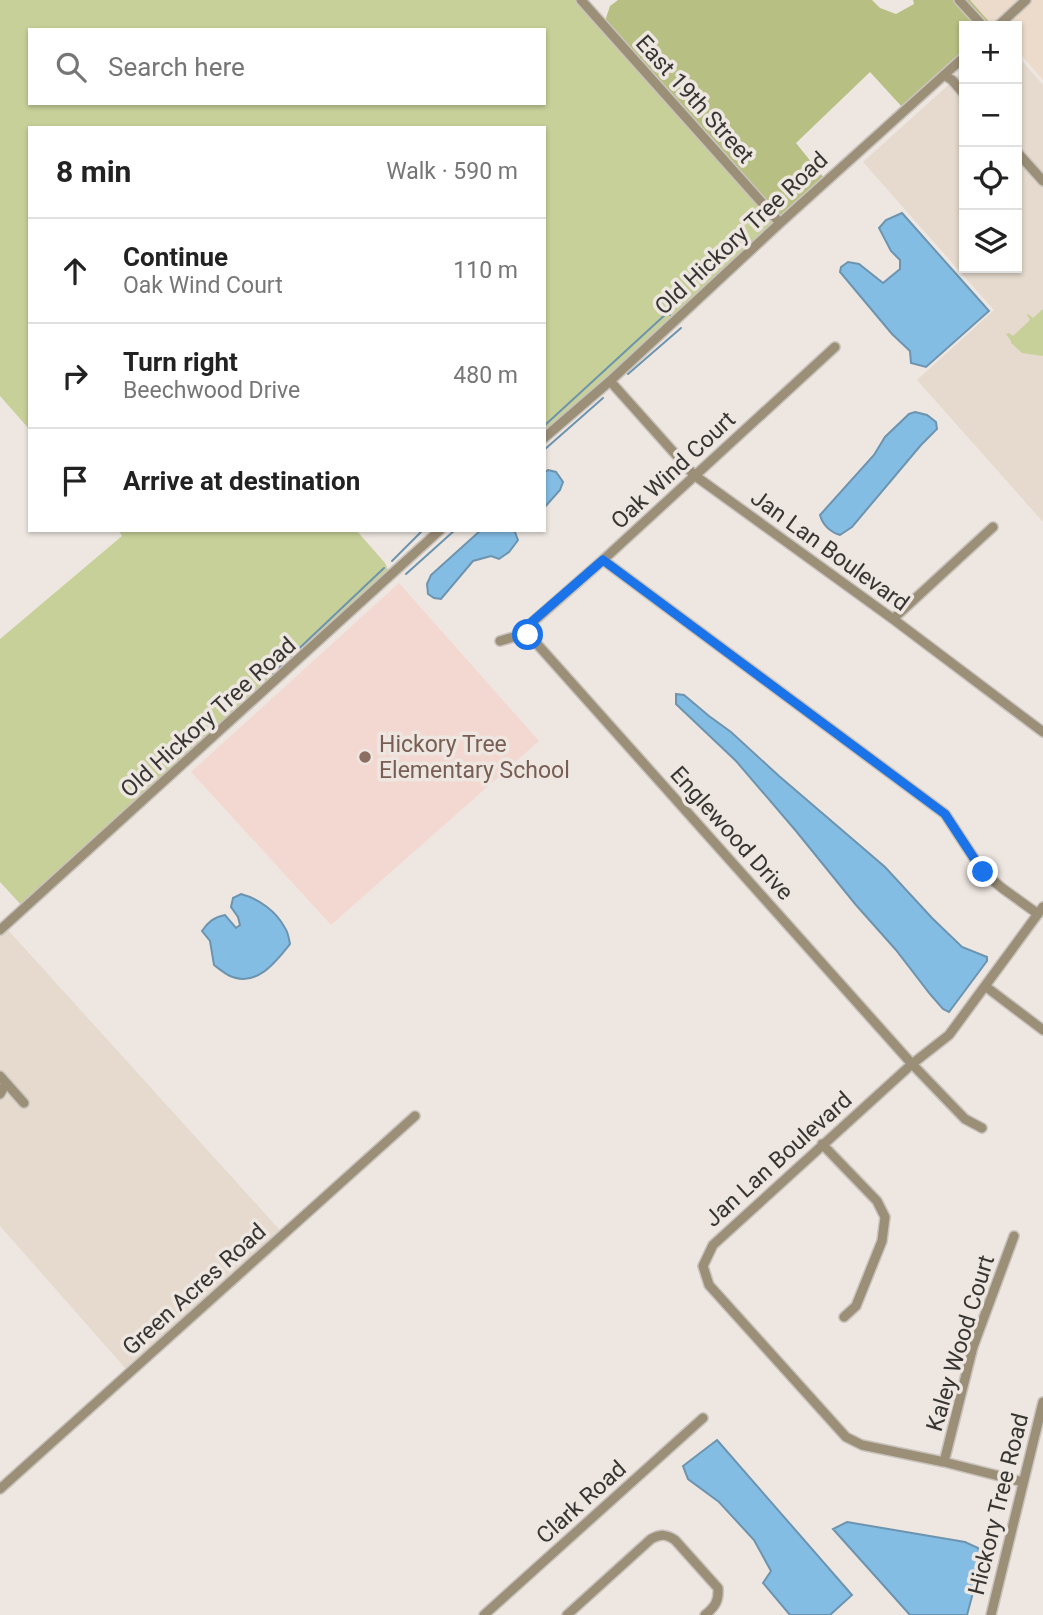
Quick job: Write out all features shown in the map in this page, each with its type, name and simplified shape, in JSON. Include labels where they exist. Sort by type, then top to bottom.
[{"type":"street","name":"East 19th Street","points":[[581,0],[780,223]]},
{"type":"street","points":[[959,0],[978,21]]},
{"type":"street","points":[[1004,21],[1027,0]]},
{"type":"street","name":"Old Hickory Tree Road","points":[[546,436],[610,382],[780,223],[959,62]]},
{"type":"street","points":[[944,75],[959,88]]},
{"type":"street","points":[[1022,158],[1043,181]]},
{"type":"street","name":"Oak Wind Court","points":[[500,641],[517,636],[835,347]]},
{"type":"street","name":"Jan Lan Boulevard","points":[[610,382],[694,475],[1043,732]]},
{"type":"street","points":[[893,619],[993,527]]},
{"type":"street","name":"Old Hickory Tree Road","points":[[0,930],[438,532]]},
{"type":"street","points":[[603,560],[945,814],[983,872],[1002,888],[1040,911]]},
{"type":"street","name":"Englewood Drive","points":[[527,626],[528,635],[912,1064],[965,1119],[982,1128]]},
{"type":"street","name":"Jan Lan Boulevard","points":[[1023,1482],[862,1445],[846,1437],[709,1286],[703,1266],[713,1245],[822,1144],[949,1035],[1040,911]]},
{"type":"street","points":[[985,986],[1043,1030]]},
{"type":"street","points":[[0,1094],[3,1080]]},
{"type":"street","points":[[3,1080],[24,1103]]},
{"type":"street","name":"Green Acres Road","points":[[0,1489],[415,1116]]},
{"type":"street","points":[[822,1144],[877,1201],[885,1217],[882,1241],[862,1293],[856,1306],[844,1317]]},
{"type":"street","name":"Kaley Wood Court","points":[[944,1462],[973,1347],[1014,1236]]},
{"type":"street","name":"Hickory Tree Road","points":[[991,1615],[1043,1402]]},
{"type":"street","name":"Clark Road","points":[[484,1615],[703,1418]]},
{"type":"street","points":[[567,1615],[651,1539],[667,1535],[675,1540],[718,1588],[719,1597],[715,1606],[705,1615]]},
{"type":"shaded area","points":[[970,0],[1021,0],[998,21],[989,21]]},
{"type":"shaded area","points":[[1032,0],[1043,0],[1043,80],[1022,56],[1022,21],[1009,21]]},
{"type":"shaded area","points":[[1022,61],[1043,85],[1043,522],[917,380],[994,310],[961,273],[1022,273]]},
{"type":"shaded area","points":[[959,76],[959,270],[863,162]]},
{"type":"shaded area","name":"Hickory Tree Elementary School","points":[[399,583],[539,741],[331,925],[191,772]]},
{"type":"shaded area","points":[[8,930],[288,1239],[133,1377],[0,1226],[0,937]]},
{"type":"green space","points":[[0,0],[586,0],[780,218],[607,379],[547,431],[546,126],[28,126],[28,428],[0,396]]},
{"type":"green space","points":[[618,0],[872,0],[880,8],[896,14],[914,4],[913,0],[970,0],[989,21],[959,21],[959,57],[903,108],[870,72],[796,143],[824,178],[780,218],[605,21],[610,6]]},
{"type":"green space","points":[[1043,309],[1043,356],[1022,353],[1006,334],[1013,336],[1030,320],[1028,314],[1033,318]]},
{"type":"green space","points":[[119,532],[358,532],[385,563],[389,572],[22,906],[0,882],[0,639],[122,536]]},
{"type":"water","points":[[902,213],[989,311],[926,367],[911,363],[910,351],[892,334],[840,272],[841,267],[848,262],[859,264],[883,283],[900,269],[900,260],[891,251],[879,228],[886,220]]},
{"type":"water","points":[[915,412],[927,415],[936,422],[937,429],[852,527],[840,535],[831,530],[820,515],[874,455],[885,437],[909,414]]},
{"type":"water","points":[[546,472],[556,472],[563,482],[560,490],[546,506]]},
{"type":"water","points":[[479,532],[515,532],[518,540],[509,552],[499,559],[491,556],[473,561],[441,599],[428,594],[427,584],[431,575]]},
{"type":"water","points":[[676,694],[684,695],[731,732],[885,867],[962,947],[987,957],[987,961],[949,1012],[930,994],[736,761],[676,704]]},
{"type":"water","points":[[241,894],[260,902],[272,911],[286,930],[290,944],[264,972],[247,979],[228,975],[214,965],[210,941],[202,931],[212,920],[225,915],[236,928],[240,925],[231,907],[233,898]]},
{"type":"water","points":[[717,1440],[852,1595],[830,1615],[790,1615],[763,1583],[771,1571],[754,1540],[719,1502],[688,1479],[683,1466]]},
{"type":"water","points":[[847,1522],[965,1542],[978,1548],[982,1559],[967,1615],[910,1615],[833,1529]]},
{"type":"waterway","points":[[546,424],[667,313],[670,315]]},
{"type":"waterway","points":[[628,374],[681,328]]},
{"type":"waterway","points":[[546,448],[603,398]]},
{"type":"waterway","points":[[392,561],[421,532]]},
{"type":"waterway","points":[[406,574],[453,532]]},
{"type":"waterway","points":[[270,676],[384,568]]},
{"type":"place","name":"Hickory Tree Elementary School","points":[[365,757]]},
{"type":"route","points":[[528,635],[527,626],[603,560],[945,814],[983,872]]}]
